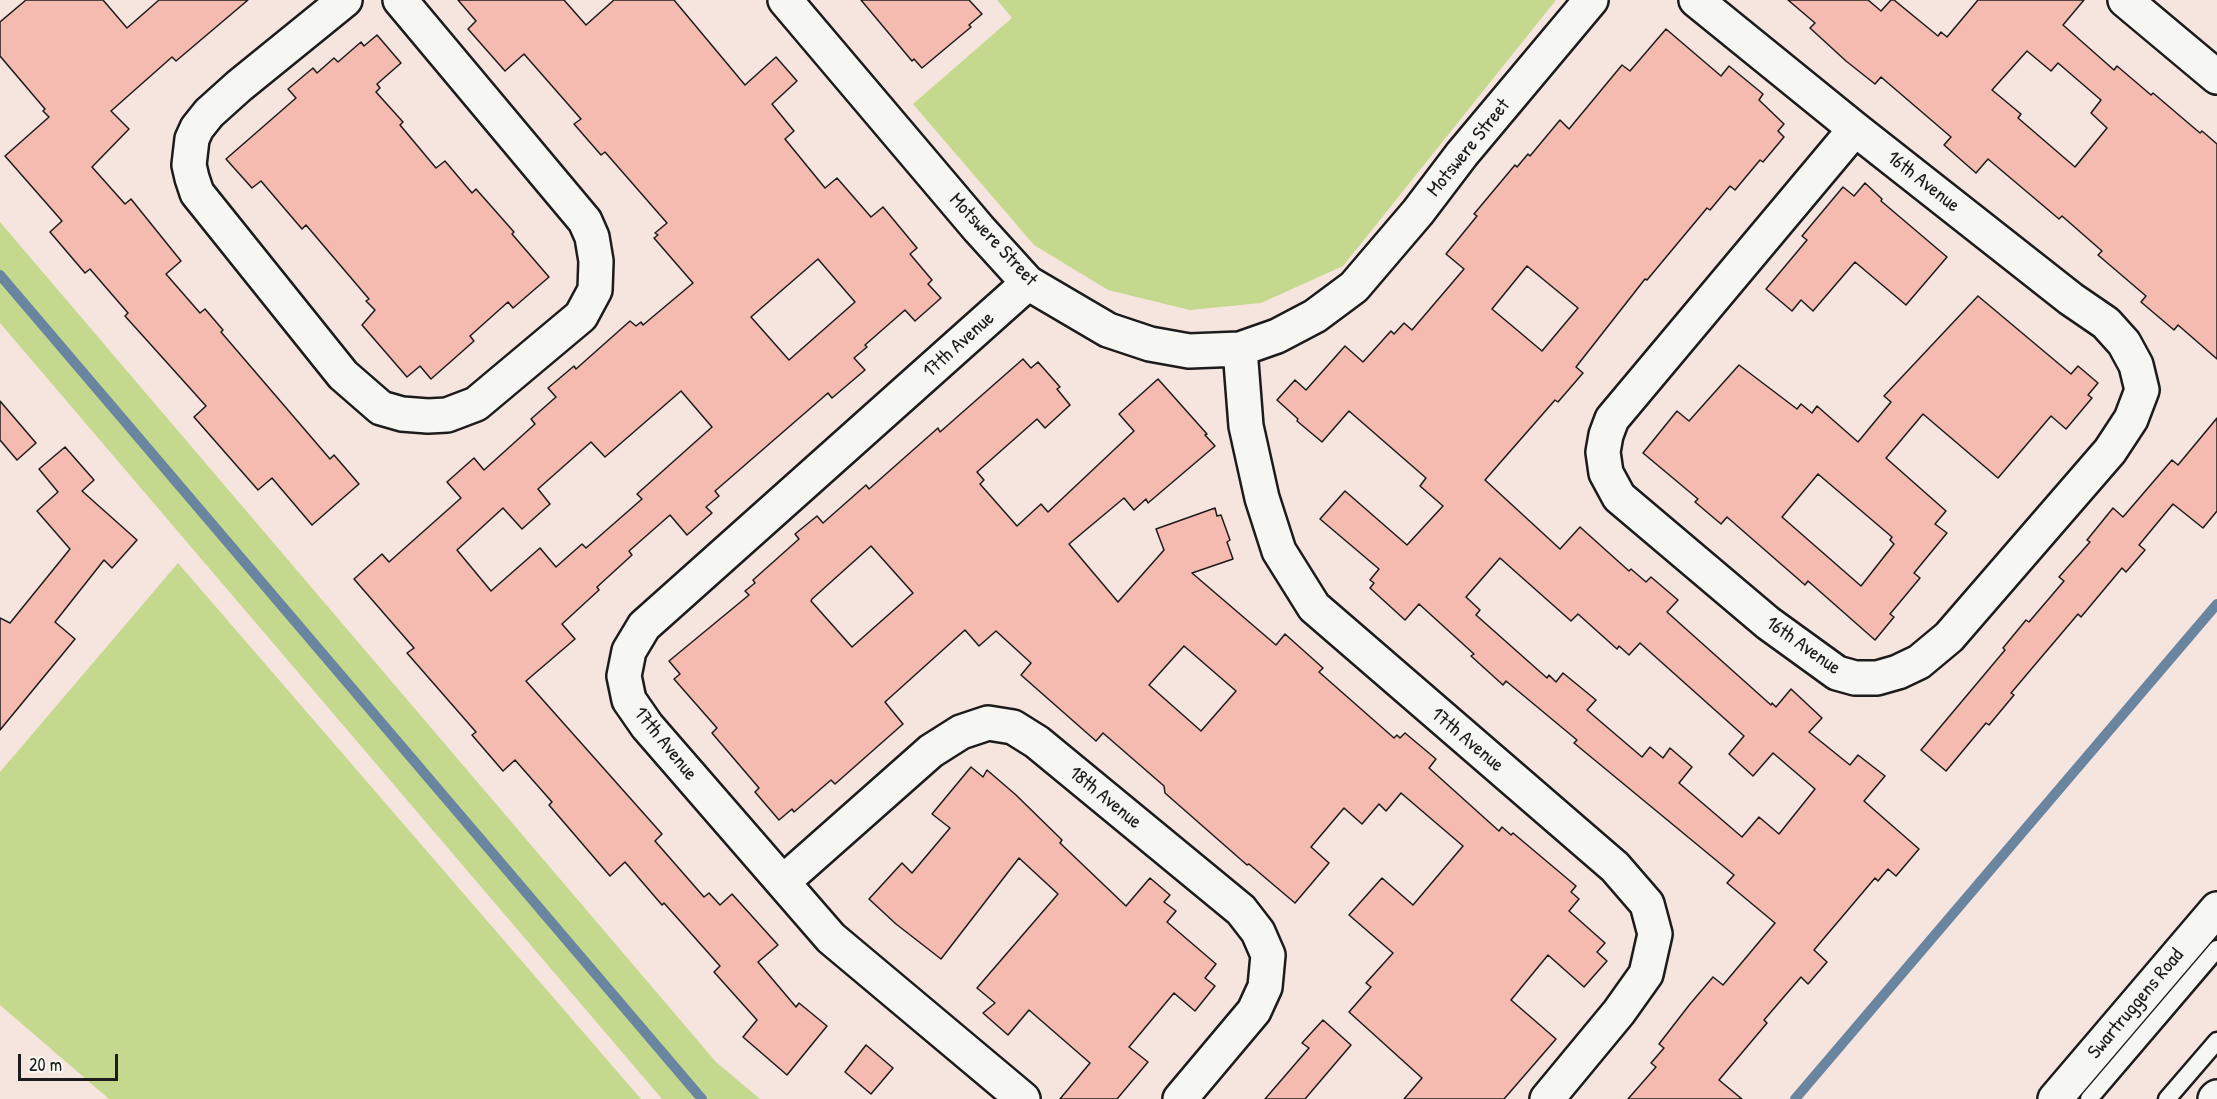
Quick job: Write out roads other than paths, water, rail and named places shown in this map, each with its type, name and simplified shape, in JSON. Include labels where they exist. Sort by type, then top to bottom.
[{"type":"street","points":[[345,0],[209,113],[197,128],[192,139],[189,165],[192,178],[197,193],[343,375],[381,408],[402,414],[447,415],[476,404],[581,316],[595,290],[596,261],[592,237],[585,220],[400,0]]},
{"type":"street","name":"Motswere Street","points":[[785,0],[979,229],[1028,283],[1108,330],[1150,344],[1190,351],[1240,349],[1277,336],[1315,316],[1354,287],[1590,0]]},
{"type":"street","name":"16th Avenue","points":[[1696,0],[1855,129],[2071,299],[2106,323],[2124,343],[2136,365],[2142,390],[2131,419],[2110,450],[1949,637],[1919,662],[1898,672],[1877,678],[1855,678],[1837,673],[1768,623],[1619,497],[1606,473],[1603,452],[1605,435],[1612,419],[1855,129]]},
{"type":"street","points":[[2125,0],[2217,77]]},
{"type":"street","name":"17th Avenue","points":[[1023,1099],[831,938],[647,726],[629,700],[624,676],[629,651],[644,626],[1028,283]]},
{"type":"street","name":"17th Avenue","points":[[1240,349],[1246,426],[1262,498],[1279,551],[1314,607],[1615,867],[1647,904],[1655,934],[1646,974],[1619,1012],[1547,1099]]},
{"type":"street","name":"18th Avenue","points":[[783,882],[931,751],[961,732],[988,723],[1013,727],[1037,742],[1241,910],[1258,932],[1268,955],[1265,987],[1254,1011],[1180,1099]]},
{"type":"street","name":"Swartruggens Road","points":[[2055,1099],[2217,909]]},
{"type":"lane","points":[[2089,1099],[2217,949]]},
{"type":"lane","points":[[2167,1099],[2217,1041]]},
{"type":"waterway","points":[[0,275],[702,1099]]},
{"type":"waterway","points":[[1795,1099],[2217,604]]}]
